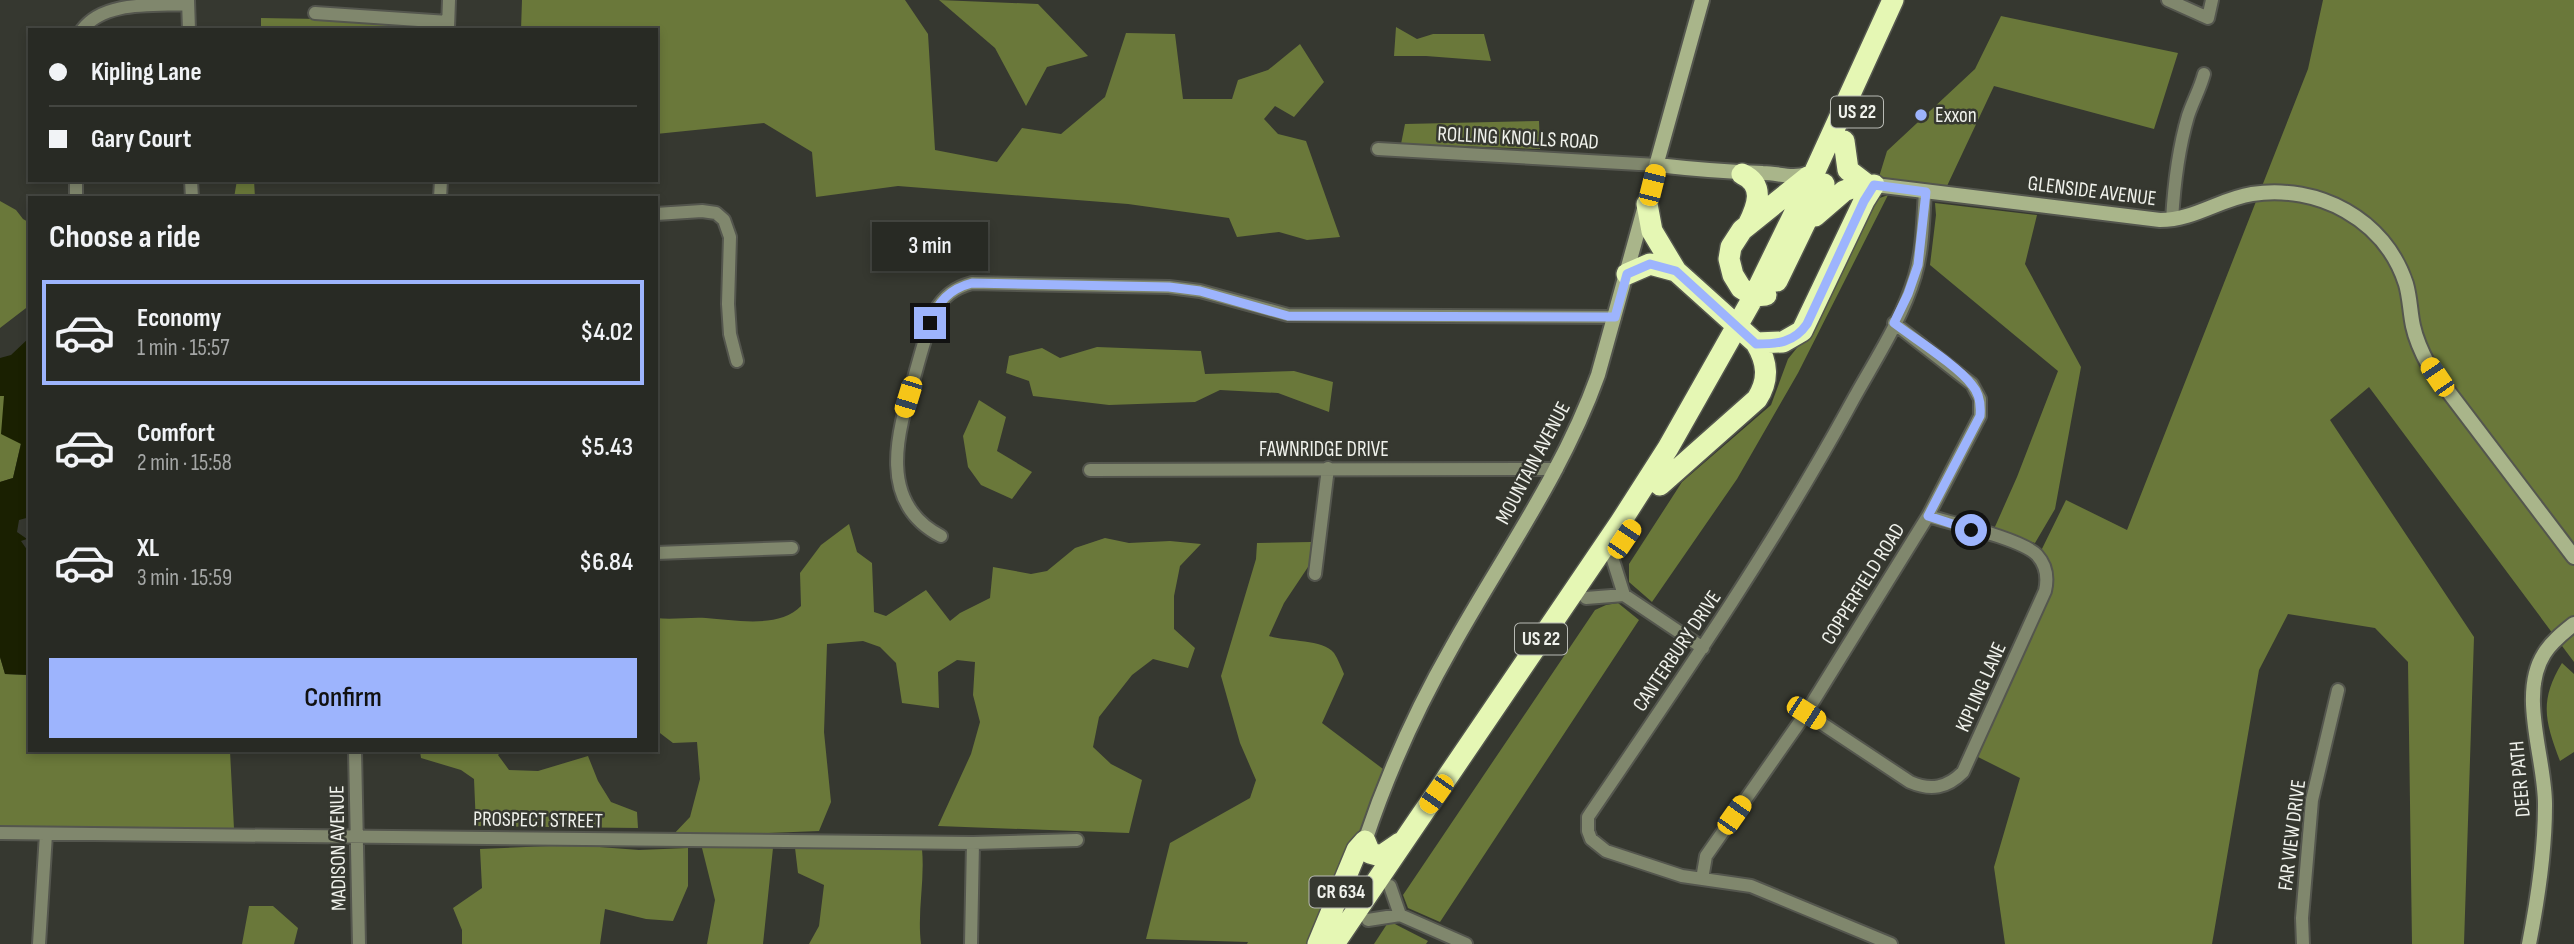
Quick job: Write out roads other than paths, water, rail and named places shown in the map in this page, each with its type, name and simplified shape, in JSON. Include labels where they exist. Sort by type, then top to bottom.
[{"type":"highway","name":"US 22","points":[[1351,944],[1660,485],[1747,336],[1815,171],[1893,0]]},
{"type":"highway","name":"US 22","points":[[1763,293],[1806,223],[1908,0]]},
{"type":"highway","points":[[1844,141],[1848,170],[1870,184]]},
{"type":"highway","points":[[1747,226],[1815,171]]},
{"type":"highway","points":[[1742,174],[1752,180],[1759,196],[1747,226],[1731,247],[1730,267],[1741,288],[1763,293]]},
{"type":"highway","points":[[1806,223],[1837,195],[1870,184]]},
{"type":"highway","points":[[1747,336],[1783,342],[1802,331],[1870,184]]},
{"type":"highway","points":[[1647,204],[1652,231],[1676,271],[1747,336],[1763,355],[1766,373],[1764,388],[1757,400],[1660,485]]},
{"type":"highway","points":[[1627,274],[1650,264],[1676,271]]},
{"type":"highway","name":"US 22","points":[[1334,944],[1668,448],[1747,336]]},
{"type":"highway","name":"CR 634","points":[[1318,944],[1357,850],[1365,841],[1370,853],[1381,856],[1390,853],[1406,837]]},
{"type":"street","points":[[315,13],[448,26],[449,0]]},
{"type":"street","name":"MOUNTAIN AVENUE","points":[[1365,841],[1423,702],[1451,648],[1557,469],[1584,414],[1615,317],[1702,0]]},
{"type":"street","points":[[2168,0],[2208,18],[2212,0]]},
{"type":"street","points":[[84,28],[94,17],[114,9],[188,2],[189,28]]},
{"type":"street","points":[[2172,220],[2175,181],[2187,120],[2204,74]]},
{"type":"street","name":"ROLLING KNOLLS ROAD","points":[[1378,149],[1657,165]]},
{"type":"street","points":[[1657,165],[1742,174],[1765,173],[1792,178],[1815,171]]},
{"type":"street","name":"GLENSIDE AVENUE","points":[[1870,184],[2172,220],[2253,194],[2304,195],[2327,201],[2362,220],[2382,239],[2402,274],[2410,300],[2415,333],[2429,366],[2574,557]]},
{"type":"street","name":"CANTERBURY DRIVE","points":[[1891,944],[1751,886],[1659,870],[1606,850],[1591,839],[1587,822],[1703,648],[1806,485],[1894,323],[1918,265],[1926,192]]},
{"type":"street","points":[[658,214],[702,211],[716,213],[724,220],[730,237],[730,334],[737,361]]},
{"type":"street","points":[[941,536],[929,530],[911,510],[898,478],[896,455],[901,421],[930,323],[948,294],[959,287],[972,283],[1169,287],[1200,291],[1288,316],[1615,317]]},
{"type":"street","name":"COPPERFIELD ROAD","points":[[1702,879],[1706,856],[1806,713],[1928,516],[1980,416],[1980,399],[1966,378],[1894,323]]},
{"type":"street","points":[[1315,574],[1328,468]]},
{"type":"street","name":"FAWNRIDGE DRIVE","points":[[1090,470],[1557,469]]},
{"type":"street","name":"KIPLING LANE","points":[[1806,713],[1910,782],[1922,787],[1947,785],[1963,772],[2045,591],[2047,576],[2036,554],[2023,545],[1928,516]]},
{"type":"street","points":[[658,553],[792,548]]},
{"type":"street","points":[[1612,557],[1624,595]]},
{"type":"street","points":[[1586,598],[1624,595],[1703,648]]},
{"type":"street","name":"DEER PATH","points":[[2529,944],[2544,862],[2545,802],[2533,704],[2534,686],[2544,653],[2574,624]]},
{"type":"street","name":"FAR VIEW DRIVE","points":[[2303,944],[2302,918],[2312,800],[2338,691]]},
{"type":"street","name":"MADISON AVENUE","points":[[355,752],[359,944]]},
{"type":"street","name":"PROSPECT STREET","points":[[0,833],[973,843],[1077,840]]},
{"type":"street","points":[[39,944],[46,834]]},
{"type":"street","points":[[971,944],[973,843]]},
{"type":"street","points":[[1390,886],[1400,915]]},
{"type":"street","points":[[1368,920],[1400,915],[1466,944]]},
{"type":"place","name":"Exxon","points":[[1921,115]]}]
